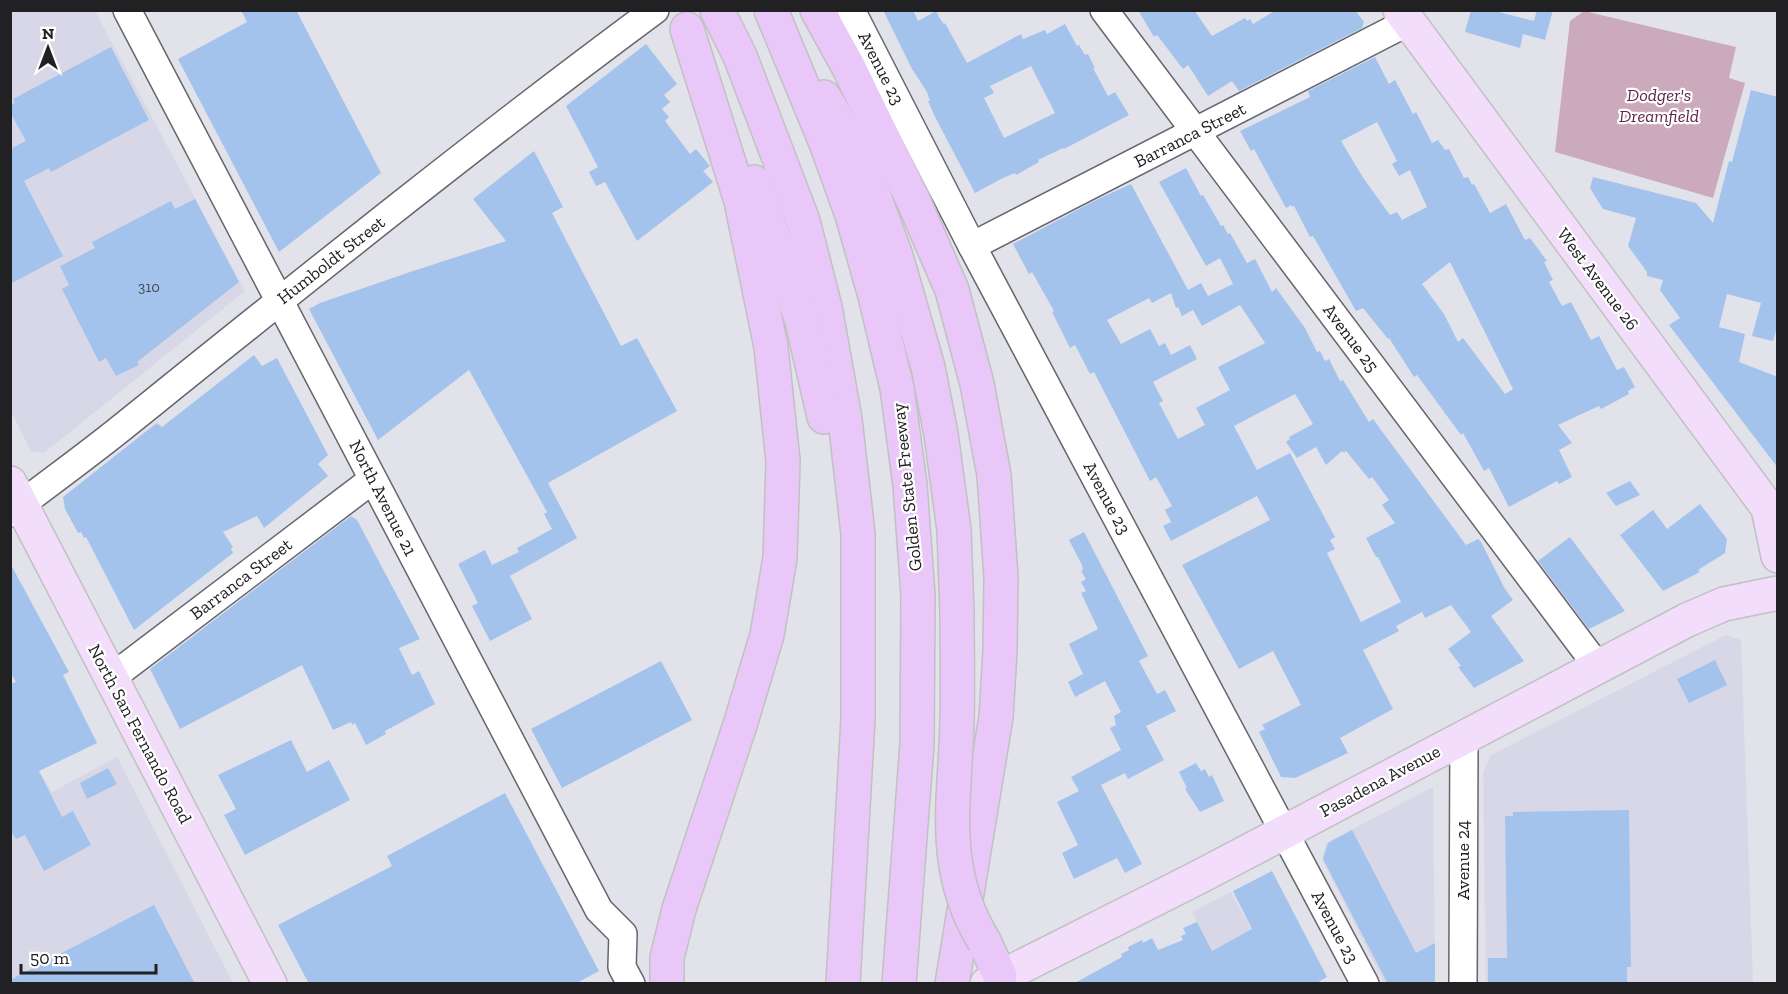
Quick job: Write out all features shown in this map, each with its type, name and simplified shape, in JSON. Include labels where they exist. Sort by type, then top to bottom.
[{"type":"highway","points":[[717,10],[740,56],[803,221],[825,307],[843,408],[858,534],[858,719],[843,984]]},
{"type":"highway","points":[[817,10],[848,66],[913,200],[952,290],[977,384],[993,475],[1001,578],[996,717],[952,984]]},
{"type":"highway","points":[[772,12],[859,154],[896,256],[928,367],[941,434],[954,530],[957,723],[951,829],[955,869],[962,899],[984,941],[996,981]]},
{"type":"highway","name":"Golden State Freeway","points":[[772,12],[826,143],[855,225],[897,388],[908,475],[918,595],[917,744],[899,984]]},
{"type":"highway","points":[[682,20],[719,92],[763,205],[802,321],[827,431],[858,534]]},
{"type":"highway","points":[[667,984],[667,957],[679,909],[740,725],[767,635],[780,558],[783,461],[771,347],[741,201],[682,20]]},
{"type":"main road","name":"West Avenue 26","points":[[1404,16],[1768,508],[1778,556]]},
{"type":"main road","name":"North San Fernando Road","points":[[14,500],[111,678],[270,984]]},
{"type":"main road","name":"Pasadena Avenue","points":[[996,981],[1687,620],[1724,604],[1778,592]]},
{"type":"street","name":"North Avenue 21","points":[[127,10],[599,910],[623,934],[622,966],[631,984]]},
{"type":"street","name":"Humboldt Street","points":[[14,500],[112,435],[541,95],[655,10]]},
{"type":"street","name":"Avenue 23","points":[[851,10],[972,246],[1365,984]]},
{"type":"street","name":"Avenue 25","points":[[1104,10],[1598,667]]},
{"type":"street","name":"Barranca Street","points":[[972,246],[1196,132],[1404,16]]},
{"type":"street","name":"Barranca Street","points":[[111,678],[372,480]]},
{"type":"street","name":"Avenue 24","points":[[1462,984],[1464,737]]},
{"type":"shaded area","points":[[10,11],[95,11],[245,291],[44,453],[31,451],[11,411]]},
{"type":"shaded area","points":[[1726,635],[1741,640],[1753,983],[1486,983],[1483,773],[1491,755]]},
{"type":"shaded area","points":[[117,757],[233,983],[11,984],[11,791],[42,776],[52,792]]},
{"type":"shaded area","points":[[1433,787],[1435,983],[1384,983],[1322,859],[1326,843]]},
{"type":"shaded area","points":[[1231,892],[1280,983],[1228,983],[1192,912]]},
{"type":"green space","name":"Dodger's Dreamfield","points":[[1584,11],[1736,47],[1729,78],[1745,83],[1713,198],[1555,152],[1570,21]]},
{"type":"building","points":[[241,10],[296,10],[381,173],[279,252],[178,59],[247,22]]},
{"type":"building","points":[[883,10],[913,10],[918,21],[936,11],[967,63],[1021,34],[1023,39],[1045,30],[1047,34],[1065,24],[1077,46],[1079,45],[1085,55],[1088,54],[1108,96],[1115,92],[1129,115],[1038,160],[1039,162],[1016,175],[1015,173],[1003,178],[975,193],[934,115],[927,92],[912,69]],"holes":[[[1031,66],[1055,113],[1004,138],[984,98],[994,93],[990,86]]]},
{"type":"building","points":[[1138,10],[1194,10],[1212,36],[1245,18],[1247,21],[1250,19],[1253,24],[1276,10],[1355,10],[1364,22],[1362,28],[1239,91],[1232,81],[1208,96],[1188,65],[1183,69],[1157,35],[1154,37]]},
{"type":"building","points":[[1471,10],[1499,10],[1499,12],[1534,21],[1537,10],[1553,10],[1545,40],[1523,34],[1520,48],[1465,32]]},
{"type":"building","points":[[646,44],[677,84],[664,95],[670,102],[662,109],[669,117],[665,121],[690,154],[696,149],[710,166],[703,171],[713,182],[637,241],[605,182],[596,186],[589,172],[598,167],[566,106]]},
{"type":"building","points":[[111,47],[149,120],[51,172],[49,168],[24,181],[63,256],[10,284],[10,149],[26,141],[10,112],[10,105],[15,103],[13,99]]},
{"type":"building","points":[[1375,57],[1389,84],[1395,80],[1413,114],[1416,112],[1432,143],[1438,140],[1445,150],[1449,149],[1464,178],[1468,177],[1472,185],[1474,184],[1490,213],[1506,204],[1525,240],[1530,238],[1547,261],[1544,262],[1553,280],[1549,282],[1562,306],[1571,302],[1591,340],[1599,336],[1617,370],[1624,367],[1635,387],[1628,391],[1629,394],[1601,409],[1599,406],[1558,425],[1572,443],[1559,450],[1572,477],[1559,484],[1557,481],[1509,507],[1489,468],[1484,471],[1463,433],[1461,435],[1417,375],[1414,377],[1389,338],[1363,308],[1356,311],[1313,236],[1310,237],[1294,206],[1286,208],[1254,149],[1251,151],[1240,131],[1310,97],[1308,91]],"holes":[[[1377,122],[1397,161],[1392,164],[1399,176],[1410,170],[1427,207],[1402,220],[1397,212],[1390,215],[1364,179],[1341,141]],[[1450,262],[1513,389],[1505,394],[1463,338],[1458,342],[1444,314],[1422,284]]]},
{"type":"building","points":[[1751,90],[1778,97],[1778,324],[1773,341],[1752,336],[1761,303],[1727,294],[1719,327],[1745,334],[1739,362],[1778,377],[1778,468],[1669,325],[1680,318],[1660,290],[1663,280],[1647,276],[1647,272],[1628,246],[1636,218],[1603,209],[1590,188],[1593,177],[1696,203],[1713,223]]},
{"type":"building","points":[[534,151],[563,207],[552,213],[621,346],[637,338],[677,411],[548,483],[577,538],[510,576],[532,619],[490,641],[472,606],[478,603],[458,564],[485,550],[492,565],[519,552],[517,548],[552,529],[544,514],[547,512],[469,370],[378,440],[309,309],[320,303],[506,241],[473,199]]},
{"type":"building","points":[[1186,168],[1201,196],[1203,195],[1221,226],[1223,225],[1228,234],[1230,233],[1247,263],[1255,259],[1272,292],[1276,288],[1305,328],[1317,352],[1320,351],[1325,361],[1329,359],[1340,381],[1343,380],[1369,422],[1373,419],[1466,545],[1478,539],[1481,542],[1513,600],[1491,616],[1524,661],[1474,688],[1448,649],[1471,632],[1451,605],[1425,618],[1422,612],[1396,626],[1399,631],[1363,650],[1393,709],[1340,738],[1348,753],[1295,778],[1281,777],[1259,732],[1265,729],[1262,725],[1301,705],[1273,651],[1239,669],[1182,565],[1270,520],[1257,496],[1171,541],[1163,526],[1171,522],[1165,510],[1172,506],[1156,477],[1150,481],[1094,372],[1090,374],[1075,345],[1070,348],[1052,312],[1054,311],[1032,272],[1029,274],[1013,244],[1131,184],[1188,290],[1201,283],[1208,296],[1233,284],[1220,258],[1206,266],[1159,182]],"holes":[[[1171,293],[1176,308],[1178,307],[1182,316],[1193,310],[1202,326],[1240,305],[1265,343],[1218,367],[1230,390],[1196,408],[1205,425],[1178,439],[1159,403],[1163,401],[1153,382],[1197,359],[1190,345],[1171,355],[1165,343],[1159,346],[1150,329],[1121,344],[1107,320],[1149,298],[1152,303]],[[1295,394],[1313,424],[1289,437],[1290,439],[1286,442],[1297,458],[1316,447],[1326,465],[1342,451],[1344,453],[1346,451],[1369,479],[1372,477],[1389,500],[1382,505],[1395,523],[1366,538],[1401,602],[1361,622],[1327,553],[1335,549],[1330,540],[1335,537],[1290,453],[1257,470],[1234,426]]]},
{"type":"building","points":[[195,199],[239,282],[137,362],[139,365],[116,376],[106,358],[99,362],[62,289],[69,285],[60,266],[95,248],[92,242],[171,201],[175,209]]},
{"type":"building","points":[[254,355],[262,366],[277,358],[328,455],[318,464],[328,476],[264,528],[257,516],[223,532],[233,547],[231,549],[233,553],[134,630],[86,537],[84,538],[81,532],[78,533],[65,509],[63,497],[157,423],[162,427]]},
{"type":"building","points":[[1630,481],[1640,495],[1616,506],[1606,493]]},
{"type":"building","points":[[1700,504],[1727,539],[1725,553],[1698,570],[1700,572],[1663,591],[1620,535],[1653,510],[1667,529]]},
{"type":"building","points":[[351,516],[357,520],[420,639],[399,648],[412,675],[419,671],[435,704],[385,731],[386,734],[366,745],[355,723],[352,725],[351,722],[333,730],[302,665],[180,729],[150,669]]},
{"type":"building","points":[[1084,532],[1148,656],[1139,661],[1157,694],[1165,690],[1176,711],[1146,726],[1164,760],[1128,779],[1125,773],[1101,785],[1142,864],[1125,873],[1117,858],[1074,879],[1062,853],[1078,845],[1057,802],[1079,791],[1071,777],[1121,750],[1110,728],[1116,725],[1114,716],[1121,712],[1105,681],[1075,697],[1068,682],[1083,674],[1069,644],[1098,629],[1081,593],[1086,591],[1081,582],[1086,579],[1081,571],[1083,570],[1082,565],[1069,540]]},
{"type":"building","points":[[1570,537],[1625,611],[1589,629],[1538,561]]},
{"type":"building","points":[[10,563],[69,672],[63,675],[97,743],[39,771],[62,817],[73,811],[91,845],[44,871],[25,835],[16,839],[10,830],[10,684],[16,682],[10,672]]},
{"type":"building","points":[[1715,660],[1727,685],[1689,703],[1677,679]]},
{"type":"building","points":[[661,661],[692,720],[562,788],[531,729]]},
{"type":"building","points":[[291,740],[307,772],[329,760],[350,800],[245,855],[224,815],[236,809],[218,775]]},
{"type":"building","points":[[1196,763],[1201,771],[1205,769],[1209,777],[1212,775],[1224,801],[1200,812],[1185,789],[1187,788],[1179,772]]},
{"type":"building","points":[[108,768],[117,784],[87,799],[80,783]]},
{"type":"building","points":[[505,793],[599,971],[575,984],[309,984],[278,925],[392,866],[387,856]]},
{"type":"building","points":[[1629,810],[1631,967],[1627,967],[1627,984],[1488,984],[1488,958],[1507,958],[1505,816],[1513,816],[1513,812]]},
{"type":"building","points":[[1352,830],[1416,953],[1435,943],[1435,984],[1388,984],[1323,859],[1328,843]]},
{"type":"building","points":[[1272,871],[1327,977],[1315,984],[1073,984],[1122,957],[1121,954],[1129,950],[1128,947],[1142,940],[1143,943],[1152,938],[1158,950],[1183,940],[1181,936],[1186,934],[1183,928],[1197,922],[1212,951],[1252,929],[1233,891]]},
{"type":"building","points":[[154,905],[195,984],[10,984],[10,980]]}]
